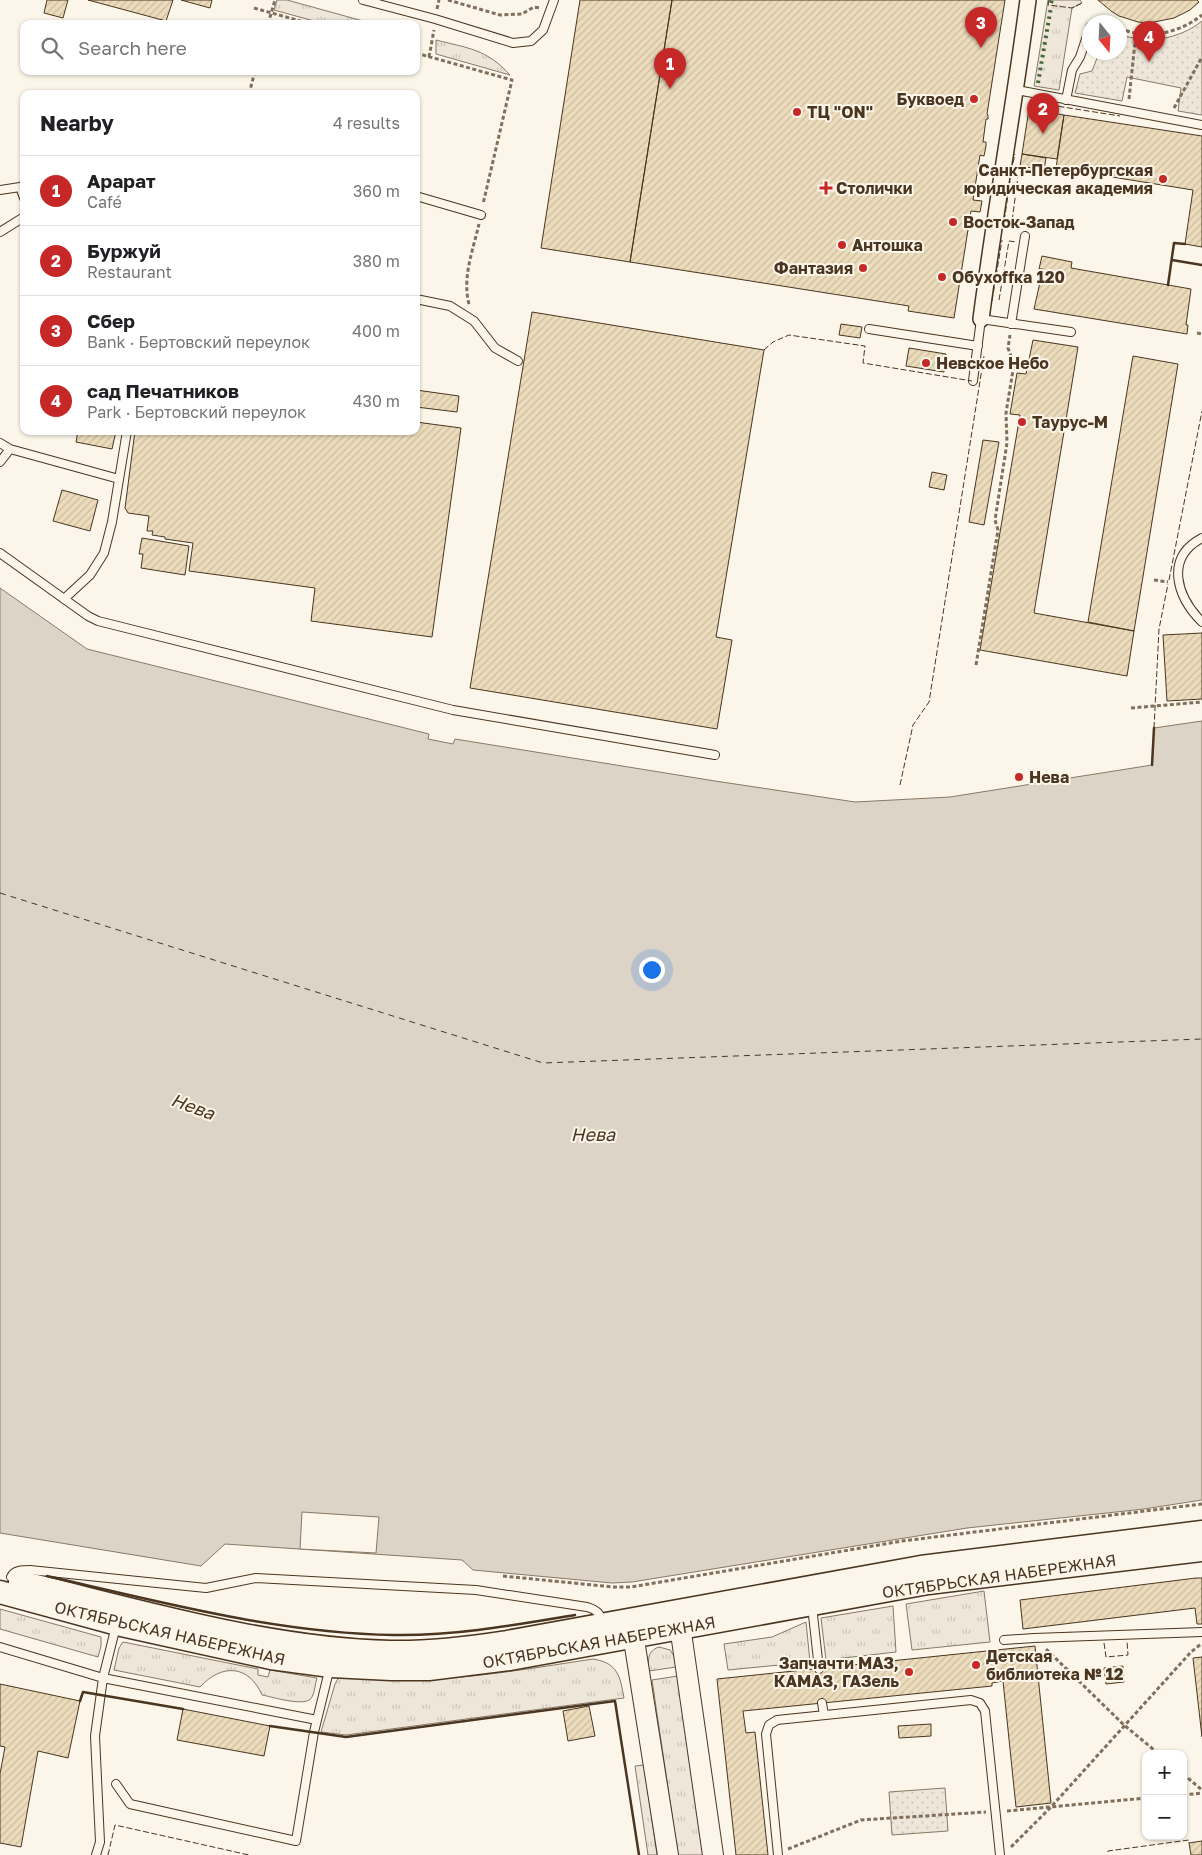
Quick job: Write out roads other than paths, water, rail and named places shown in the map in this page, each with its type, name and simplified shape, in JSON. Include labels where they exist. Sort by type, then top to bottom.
[{"type":"main road","name":"ОКТЯБРЬСКАЯ НАБЕРЕЖНАЯ","points":[[4,1586],[117,1624],[271,1658],[331,1666],[429,1669],[510,1658],[632,1627],[679,1619],[921,1567],[1202,1532]]},
{"type":"main road","name":"ОКТЯБРЬСКАЯ НАБЕРЕЖНАЯ","points":[[679,1619],[812,1604],[928,1583],[1202,1550]]},
{"type":"main road","name":"ОКТЯБРЬСКАЯ НАБЕРЕЖНАЯ","points":[[4,1586],[246,1636],[332,1648],[390,1652],[468,1648],[603,1624],[632,1627]]},
{"type":"main road","points":[[679,1619],[713,1855]]},
{"type":"main road","points":[[632,1627],[668,1855]]},
{"type":"street","points":[[982,319],[992,231],[1016,90],[1028,0]]},
{"type":"lane","points":[[363,0],[436,19],[513,43],[531,41],[543,30],[554,0]]},
{"type":"lane","points":[[1066,100],[1072,70],[1082,51]]},
{"type":"lane","points":[[1016,90],[1202,125]]},
{"type":"lane","points":[[0,190],[20,186]]},
{"type":"lane","points":[[420,197],[481,215]]},
{"type":"lane","points":[[0,232],[20,220]]},
{"type":"lane","points":[[1012,324],[1025,236]]},
{"type":"lane","points":[[420,300],[450,306],[474,321],[495,348],[518,361]]},
{"type":"lane","points":[[973,381],[982,319],[1071,332]]},
{"type":"lane","points":[[869,329],[978,346]]},
{"type":"lane","points":[[64,599],[90,575],[104,553],[126,435]]},
{"type":"lane","points":[[0,443],[10,449],[119,479]]},
{"type":"lane","points":[[0,462],[10,449]]},
{"type":"lane","points":[[1202,538],[1185,551],[1178,565],[1178,584],[1192,612],[1202,622]]},
{"type":"lane","points":[[0,553],[98,621],[453,710],[715,755]]},
{"type":"lane","points":[[4,1586],[12,1574],[20,1570],[30,1570],[206,1588],[256,1578],[476,1590],[588,1607],[600,1614],[603,1624]]},
{"type":"lane","points":[[812,1604],[819,1669]]},
{"type":"lane","points":[[96,1855],[100,1842],[95,1736],[103,1678],[117,1624]]},
{"type":"lane","points":[[1004,1640],[1202,1632]]},
{"type":"lane","points":[[0,1647],[103,1678],[317,1720]]},
{"type":"lane","points":[[116,1784],[130,1804],[296,1841],[317,1720],[331,1666]]},
{"type":"lane","points":[[778,1854],[766,1734],[769,1725],[778,1720],[971,1700],[980,1703],[985,1712],[1000,1855]]},
{"type":"lane","points":[[822,1703],[824,1715]]},
{"type":"water","name":"Нева","points":[[0,588],[87,649],[429,734],[428,739],[453,744],[455,739],[855,802],[950,797],[1152,765],[1154,728],[1202,721],[1202,1500],[1144,1509],[967,1528],[632,1582],[612,1583],[473,1570],[462,1560],[225,1544],[201,1566],[0,1533]]},
{"type":"place","name":"Сбер","points":[[981,48]]},
{"type":"place","name":"сад Печатников","points":[[1149,62]]},
{"type":"place","name":"Арарат","points":[[670,89]]},
{"type":"place","name":"Буквоед","points":[[974,99]]},
{"type":"place","name":"ТЦ \"ON\"","points":[[797,112]]},
{"type":"place","name":"Буржуй","points":[[1043,134]]},
{"type":"place","name":"Санкт-Петербургская юридическая академия","points":[[1163,179]]},
{"type":"place","name":"Столички","points":[[826,188]]},
{"type":"place","name":"Восток-Запад","points":[[953,222]]},
{"type":"place","name":"Антошка","points":[[842,245]]},
{"type":"place","name":"Фантазия","points":[[863,268]]},
{"type":"place","name":"Обухоffка 120","points":[[942,277]]},
{"type":"place","name":"Невское Небо","points":[[926,363]]},
{"type":"place","name":"Таурус-М","points":[[1022,422]]},
{"type":"place","name":"Нева","points":[[1019,777]]},
{"type":"place","name":"Детская библиотека № 12","points":[[976,1665]]},
{"type":"place","name":"Запчачти МАЗ, КАМАЗ, ГАЗель","points":[[909,1672]]}]
